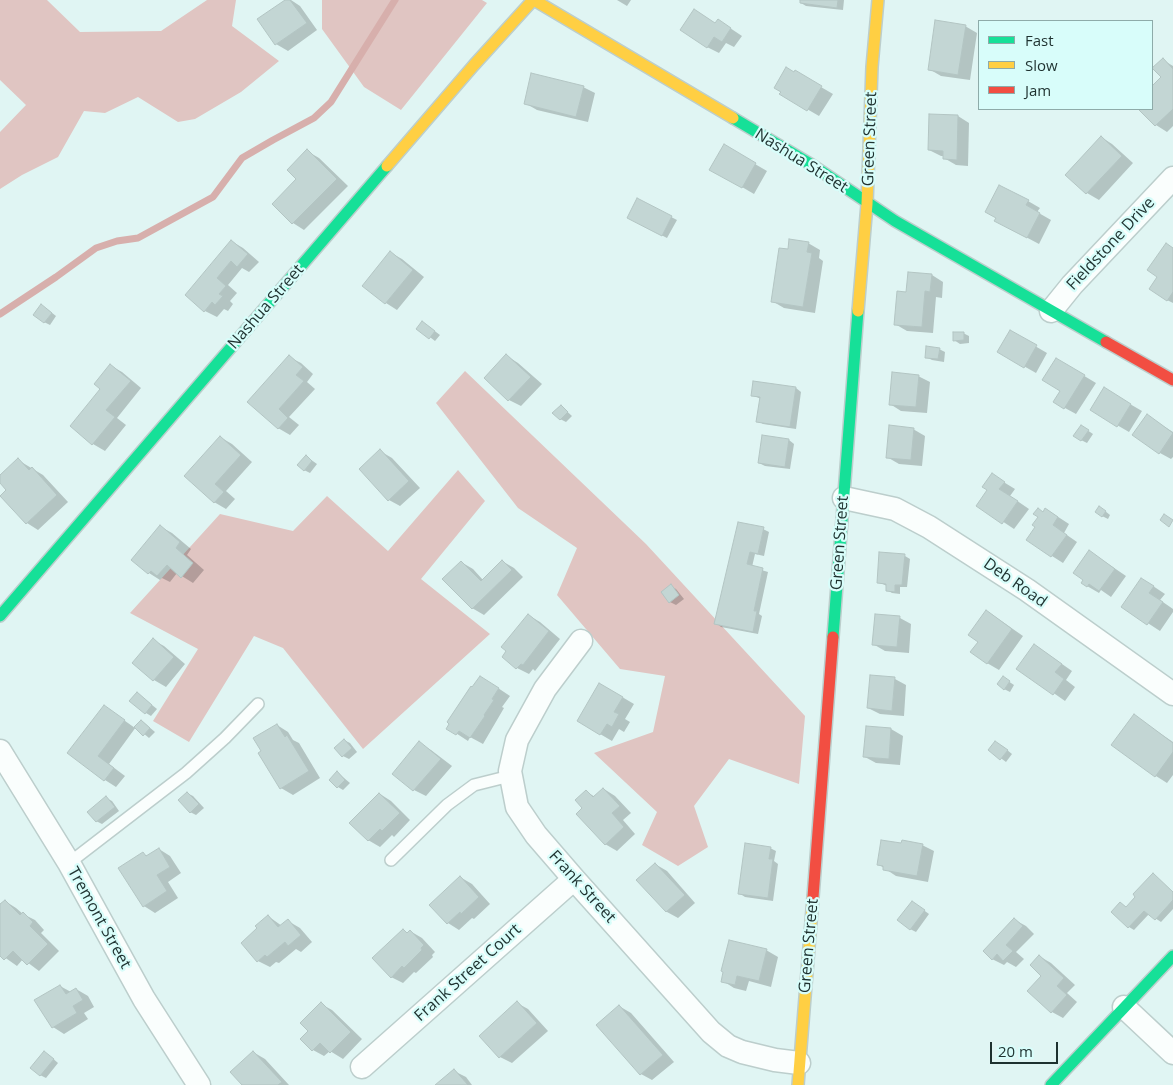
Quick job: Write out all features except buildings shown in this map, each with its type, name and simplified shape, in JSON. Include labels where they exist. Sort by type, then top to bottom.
[{"type":"street","name":"Nashua Street","points":[[0,616],[474,65],[534,0],[812,166],[867,204],[1173,380]]},
{"type":"street","name":"Green Street","points":[[798,1074],[867,204],[872,67],[878,0]]},
{"type":"street","name":"Fieldstone Drive","points":[[1051,311],[1078,278],[1173,178]]},
{"type":"street","name":"Deb Road","points":[[844,498],[895,509],[929,527],[1018,585],[1173,694]]},
{"type":"street","name":"Frank Street","points":[[581,642],[545,689],[530,714],[514,748],[510,776],[515,801],[521,814],[536,835],[574,879],[702,1022],[723,1042],[798,1074]]},
{"type":"street","name":"Tremont Street","points":[[0,751],[69,863],[144,1000],[199,1085]]},
{"type":"street","name":"Frank Street Court","points":[[362,1067],[574,879]]},
{"type":"street","points":[[1051,1085],[1173,956]]},
{"type":"street","points":[[1124,1007],[1173,1053]]},
{"type":"lane","points":[[69,863],[186,773],[226,738],[258,704]]},
{"type":"lane","points":[[391,860],[447,805],[474,785],[510,776]]},
{"type":"shaded area","points":[[0,0],[47,0],[80,32],[161,31],[207,0],[236,0],[232,26],[279,61],[241,92],[195,119],[178,122],[138,97],[105,113],[84,111],[58,157],[22,175],[0,189],[0,132],[26,105],[0,80]]},
{"type":"shaded area","points":[[322,0],[482,0],[487,3],[401,110],[364,87],[322,29]]},
{"type":"shaded area","points":[[465,371],[646,544],[805,716],[799,784],[729,759],[694,806],[708,847],[678,866],[642,845],[657,812],[594,753],[653,732],[665,676],[620,669],[557,595],[577,548],[518,508],[436,403]]},
{"type":"shaded area","points":[[458,470],[485,501],[421,579],[490,634],[363,749],[283,648],[254,636],[189,742],[153,721],[198,649],[130,613],[220,514],[293,531],[327,496],[388,551]]},
{"type":"waterway","points":[[0,314],[96,248],[117,241],[138,238],[213,197],[242,158],[314,118],[331,102],[395,0]]},
{"type":"traffic: fast","points":[[733,118],[812,165],[895,221],[1106,342]]},
{"type":"traffic: fast","points":[[0,616],[387,166]]},
{"type":"traffic: fast","points":[[833,637],[858,311]]},
{"type":"traffic: fast","points":[[1051,1085],[1173,956]]},
{"type":"traffic: slow","points":[[387,166],[533,0]]},
{"type":"traffic: slow","points":[[534,0],[733,118]]},
{"type":"traffic: slow","points":[[858,311],[867,204],[872,67],[878,0]]},
{"type":"traffic: slow","points":[[798,1085],[813,897]]},
{"type":"traffic: jam","points":[[1106,342],[1173,380]]},
{"type":"traffic: jam","points":[[813,897],[833,637]]}]
